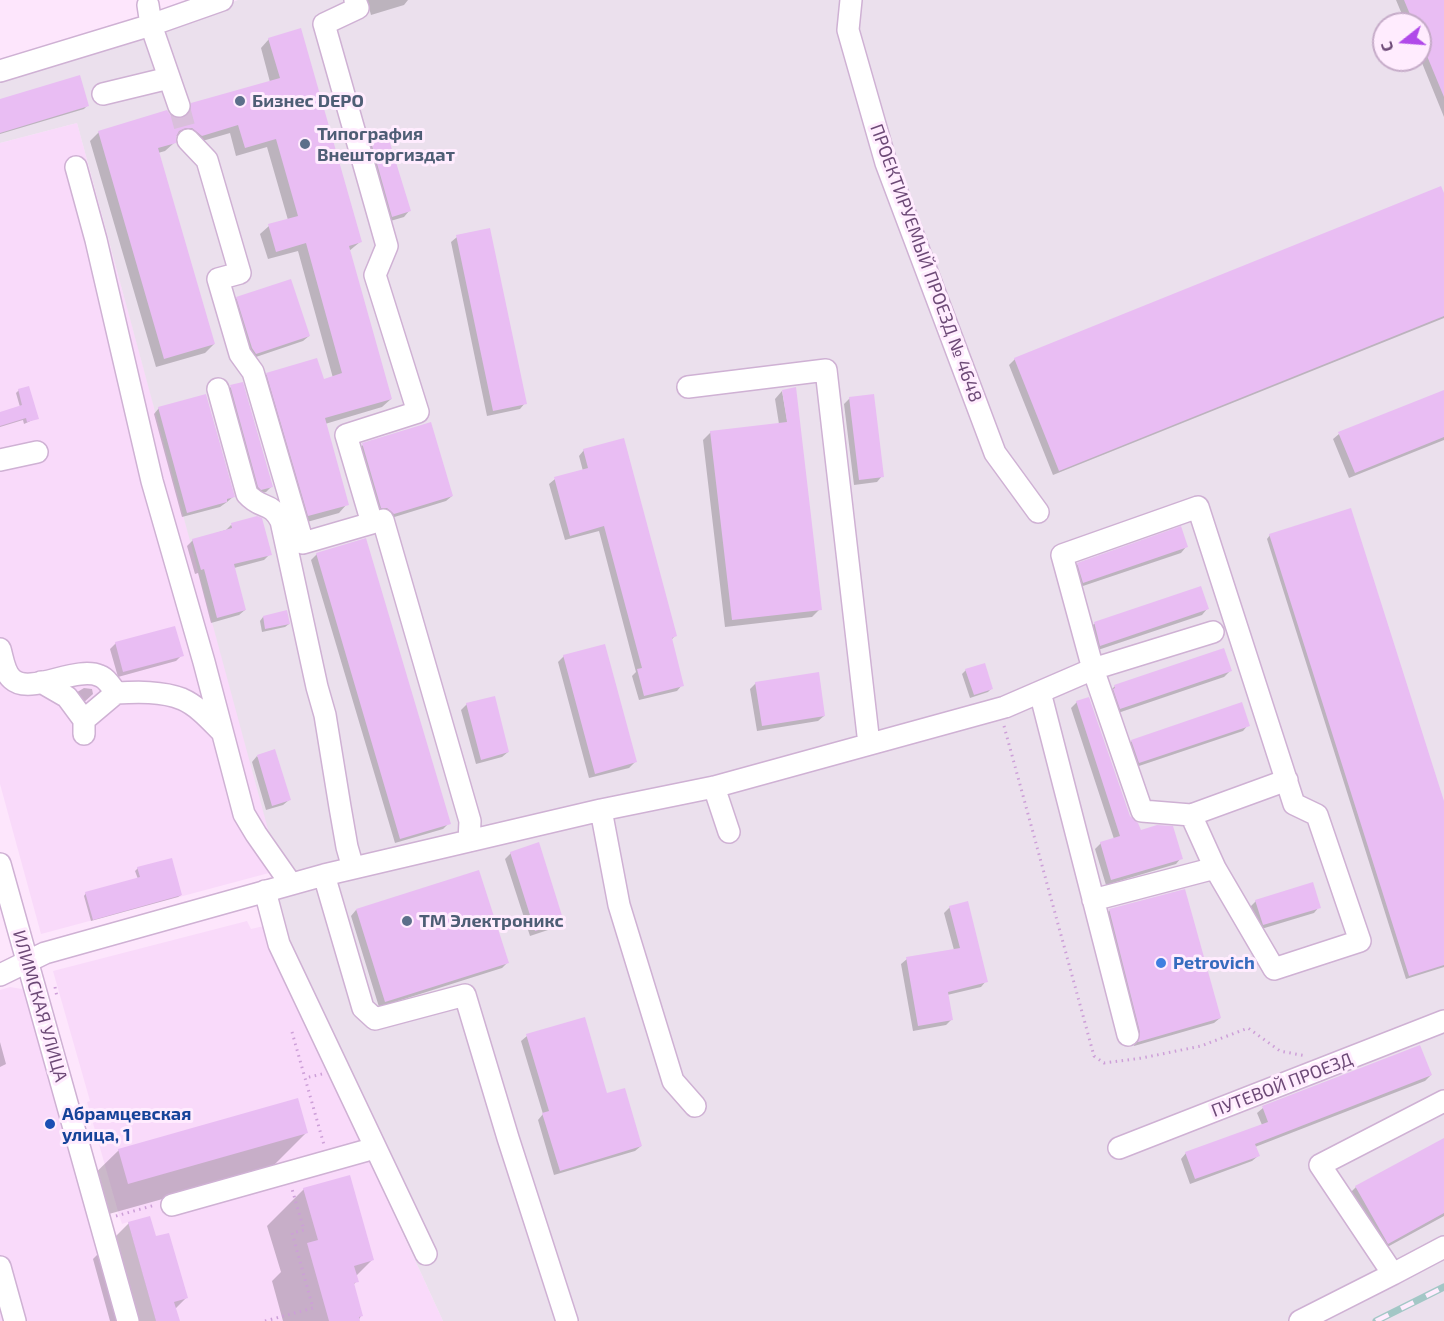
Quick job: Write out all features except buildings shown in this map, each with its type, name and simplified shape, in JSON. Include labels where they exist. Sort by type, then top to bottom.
[{"type":"street","points":[[0,71],[150,15],[222,0]]},
{"type":"street","points":[[188,140],[207,160],[240,273],[218,279],[240,354],[253,372],[303,543],[372,523],[346,435],[418,412],[375,275],[387,246],[324,24],[358,8],[355,0]]},
{"type":"street","name":"ПРОЕКТИРУЕМЫЙ ПРОЕЗД № 4648","points":[[851,0],[848,30],[886,163],[995,453],[1038,512]]},
{"type":"street","points":[[150,15],[179,106]]},
{"type":"street","points":[[103,94],[169,78]]},
{"type":"street","points":[[76,167],[96,240],[152,481],[244,814],[291,884]]},
{"type":"street","points":[[688,387],[826,370],[869,744]]},
{"type":"street","points":[[219,389],[247,494],[255,504],[272,507],[281,521],[325,715],[341,817],[353,868]]},
{"type":"street","points":[[0,460],[37,452]]},
{"type":"street","points":[[1191,815],[1215,868],[1274,969],[1360,941],[1317,815],[1294,804],[1287,780],[1198,507],[1062,555],[1094,669],[1142,811],[1191,815],[1287,780]]},
{"type":"street","points":[[383,520],[470,821],[469,841]]},
{"type":"street","points":[[0,975],[45,952],[324,874],[602,810],[714,787],[1005,707],[1094,669],[1213,632]]},
{"type":"street","points":[[0,649],[6,670],[12,680],[20,684],[67,676],[99,675],[116,693],[158,694],[182,699],[201,711],[223,733]]},
{"type":"street","points":[[41,682],[67,697],[84,727],[116,693]]},
{"type":"street","points":[[1040,692],[1128,1035]]},
{"type":"street","points":[[714,787],[729,832]]},
{"type":"street","points":[[602,810],[619,905],[673,1081],[695,1106]]},
{"type":"street","name":"ИЛИМСКАЯ УЛИЦА","points":[[0,864],[128,1321]]},
{"type":"street","points":[[1093,900],[1215,868]]},
{"type":"street","points":[[324,874],[363,1008],[375,1019],[465,995],[567,1321]]},
{"type":"street","points":[[265,891],[279,944],[426,1254]]},
{"type":"street","name":"ПУТЕВОЙ ПРОЕЗД","points":[[1119,1148],[1444,1021]]},
{"type":"street","points":[[1393,1274],[1320,1165],[1444,1101]]},
{"type":"street","points":[[172,1205],[375,1148]]},
{"type":"street","points":[[1300,1321],[1444,1247]]},
{"type":"street","points":[[0,1267],[15,1321]]},
{"type":"path","points":[[292,1032],[328,1161]]},
{"type":"path","points":[[305,1078],[328,1072]]},
{"type":"path","points":[[265,1321],[313,1308],[292,1233],[304,1230],[288,1173]]},
{"type":"path","points":[[119,1215],[154,1204],[172,1205]]},
{"type":"shaded area","points":[[238,0],[1444,0],[1444,1321],[443,1321],[271,947],[279,870],[77,123],[0,143],[0,79],[142,34]]},
{"type":"shaded area","points":[[77,123],[280,870],[41,934],[0,784],[0,143]]},
{"type":"shaded area","points":[[247,921],[251,929],[264,926],[271,947],[443,1321],[156,1321],[128,1222],[122,1224],[119,1215],[53,971]]},
{"type":"shaded area","points":[[10,987],[22,989],[26,993],[118,1321],[0,1321],[0,990]]},
{"type":"tunnel","points":[[179,106],[188,140]]},
{"type":"railway","points":[[1376,1321],[1444,1287]]},
{"type":"place","name":"Бизнес DEPO","points":[[240,101]]},
{"type":"place","name":"Типография Внешторгиздат","points":[[305,144]]},
{"type":"place","name":"ТМ Электроникс","points":[[407,921]]},
{"type":"place","name":"Petrovich","points":[[1161,963]]},
{"type":"place","name":"Абрамцевская улица, 1","points":[[50,1124]]}]
